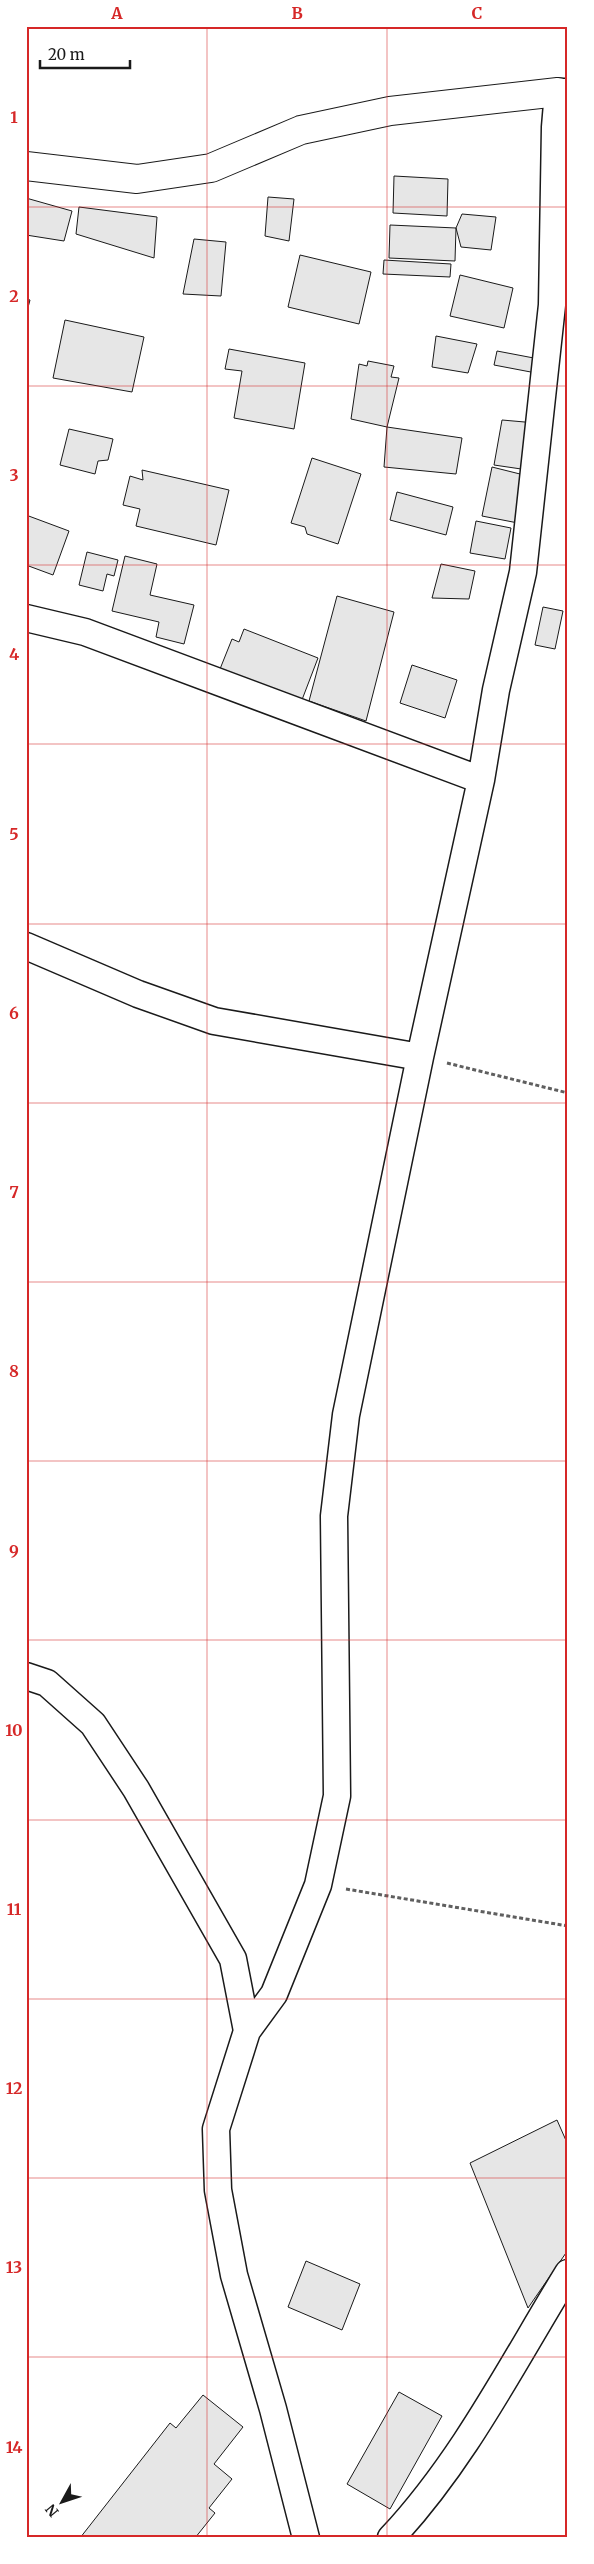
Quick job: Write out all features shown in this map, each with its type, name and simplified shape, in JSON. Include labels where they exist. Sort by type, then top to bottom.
[{"type":"street","points":[[26,166],[138,179],[147,178],[211,168],[301,130],[390,111],[563,92],[555,127],[552,305],[523,572],[496,690],[480,780],[420,1057],[346,1415],[334,1516],[337,1796],[318,1884],[274,1994],[247,2031],[216,2129],[218,2190],[234,2274],[273,2409],[306,2538]]},
{"type":"street","points":[[26,618],[84,632],[480,780]]},
{"type":"street","points":[[26,946],[138,994],[214,1020],[420,1057]]},
{"type":"street","points":[[26,1676],[47,1683],[93,1724],[136,1789],[233,1959],[247,2031]]},
{"type":"street","points":[[391,2538],[421,2506],[462,2447],[568,2273]]},
{"type":"path","points":[[420,1057],[568,1093]]},
{"type":"path","points":[[318,1884],[568,1926]]},
{"type":"building","points":[[394,176],[448,179],[447,216],[393,213]]},
{"type":"building","points":[[268,197],[294,199],[289,241],[265,236]]},
{"type":"building","points":[[26,198],[72,211],[64,241],[26,235]]},
{"type":"building","points":[[79,207],[157,217],[154,258],[76,234]]},
{"type":"building","points":[[462,214],[496,217],[491,250],[461,247],[456,228]]},
{"type":"building","points":[[390,225],[456,228],[455,261],[389,258]]},
{"type":"building","points":[[194,239],[226,242],[221,296],[183,294]]},
{"type":"building","points":[[300,255],[371,272],[359,324],[288,307]]},
{"type":"building","points":[[384,260],[451,264],[450,277],[383,274]]},
{"type":"building","points":[[460,275],[513,288],[504,328],[450,316]]},
{"type":"building","points":[[26,299],[30,300],[26,315]]},
{"type":"building","points":[[65,320],[144,337],[132,392],[53,378]]},
{"type":"building","points":[[436,336],[477,344],[468,373],[432,367]]},
{"type":"building","points":[[229,349],[305,363],[294,429],[234,418],[242,371],[225,369]]},
{"type":"building","points":[[497,351],[539,359],[536,373],[494,365]]},
{"type":"building","points":[[368,361],[394,366],[391,377],[399,378],[387,427],[351,419],[359,364],[367,366]]},
{"type":"building","points":[[502,420],[536,423],[528,470],[494,465]]},
{"type":"building","points":[[387,427],[462,438],[456,474],[384,467]]},
{"type":"building","points":[[69,429],[113,439],[108,460],[98,461],[95,474],[60,465]]},
{"type":"building","points":[[312,458],[361,474],[338,544],[307,534],[305,527],[291,523]]},
{"type":"building","points":[[492,467],[528,476],[518,523],[482,516]]},
{"type":"building","points":[[142,470],[229,490],[216,545],[136,526],[140,509],[123,505],[130,476],[143,480]]},
{"type":"building","points":[[397,492],[453,507],[446,535],[390,520]]},
{"type":"building","points":[[26,515],[69,531],[53,575],[26,565]]},
{"type":"building","points":[[476,521],[511,528],[505,559],[470,553]]},
{"type":"building","points":[[87,552],[118,560],[114,576],[107,574],[103,591],[79,585]]},
{"type":"building","points":[[125,556],[157,564],[150,595],[194,605],[184,644],[156,637],[159,622],[112,611]]},
{"type":"building","points":[[441,564],[475,571],[469,599],[432,598]]},
{"type":"building","points":[[337,596],[394,612],[366,721],[309,701]]},
{"type":"building","points":[[543,607],[563,611],[555,649],[535,645]]},
{"type":"building","points":[[244,629],[318,658],[300,705],[218,674],[232,639],[239,642]]},
{"type":"building","points":[[412,665],[457,680],[445,718],[400,703]]},
{"type":"building","points":[[557,2120],[568,2145],[568,2250],[528,2308],[470,2163]]},
{"type":"building","points":[[306,2261],[360,2284],[342,2330],[288,2307]]},
{"type":"building","points":[[399,2392],[442,2416],[390,2509],[347,2484]]},
{"type":"building","points":[[203,2395],[243,2427],[214,2464],[232,2479],[209,2508],[215,2513],[195,2538],[80,2538],[170,2423],[176,2428]]}]
